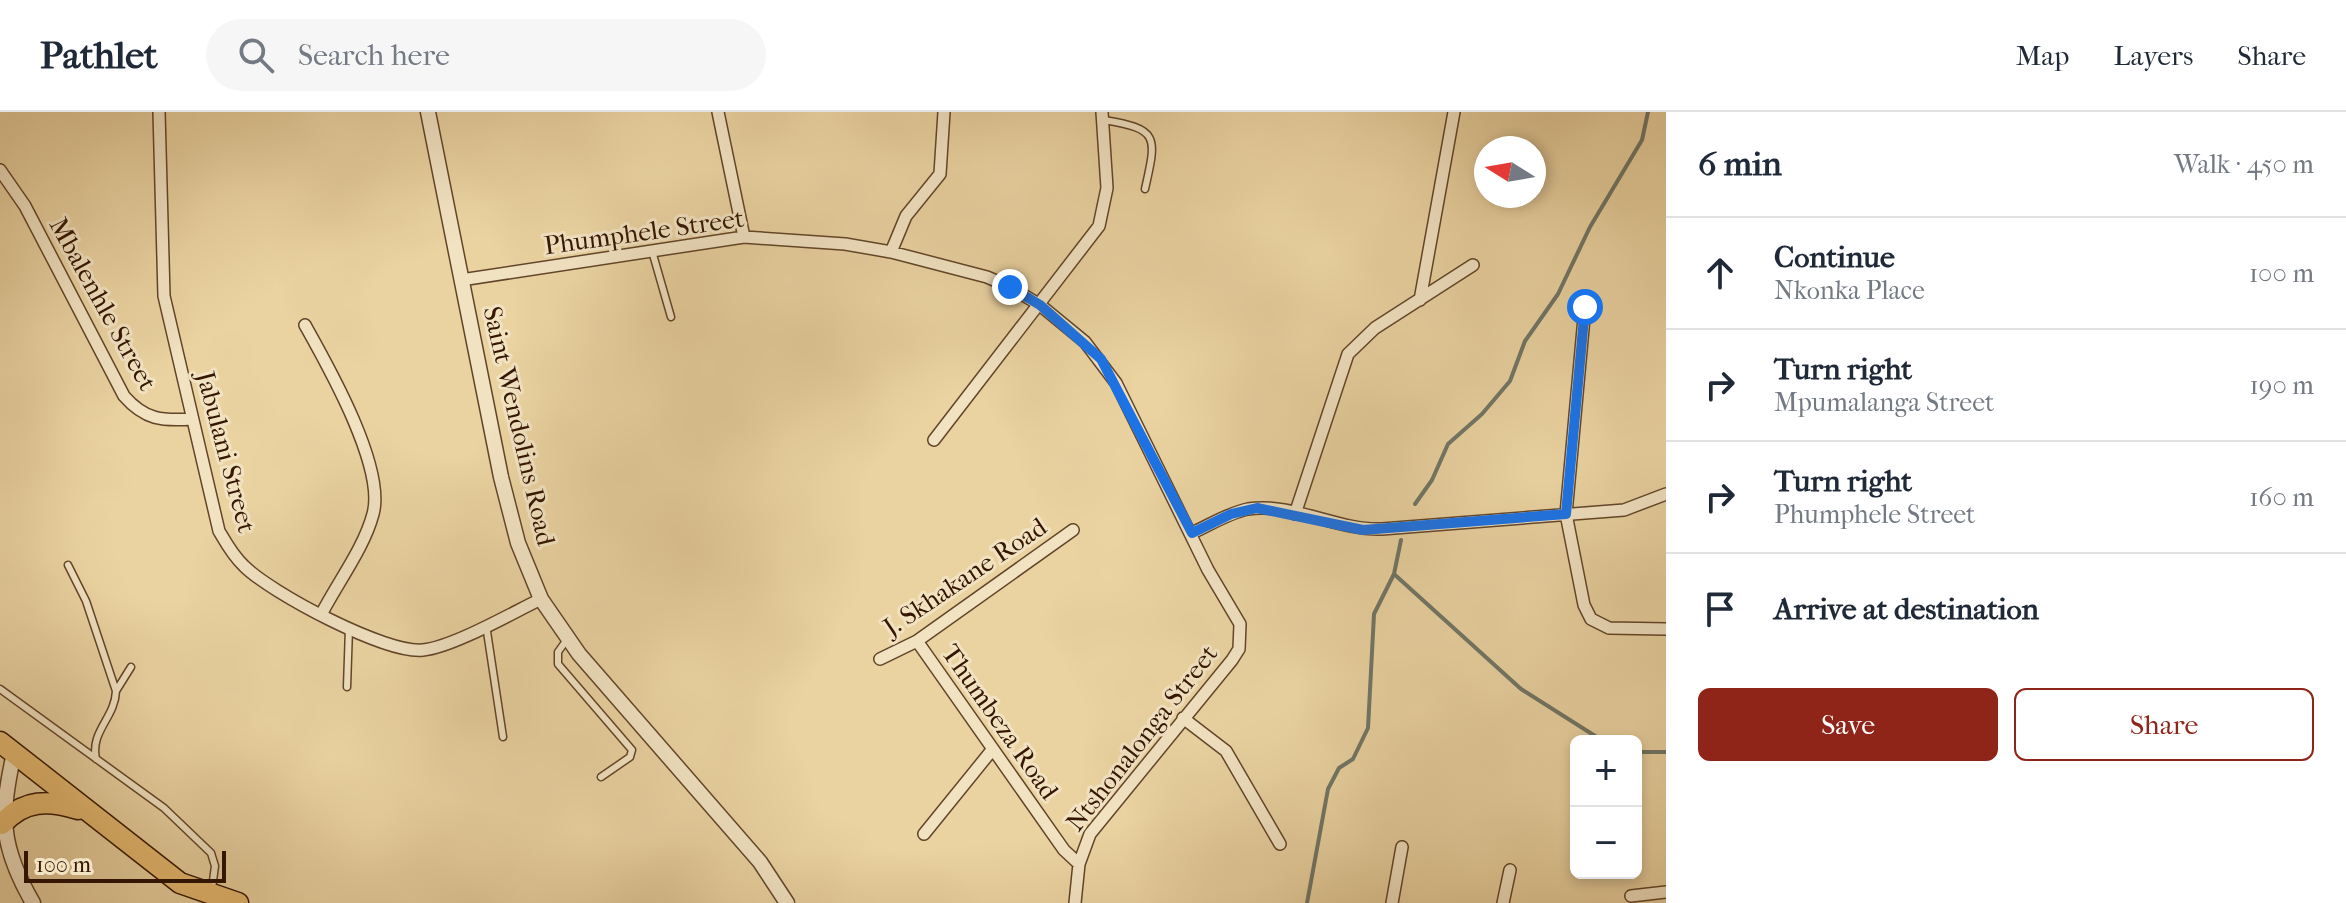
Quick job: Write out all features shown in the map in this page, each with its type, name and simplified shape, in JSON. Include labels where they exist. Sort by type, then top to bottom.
[{"type":"highway","points":[[7,747],[170,876],[211,896],[238,903]]},
{"type":"highway","points":[[2,824],[14,811],[40,803],[55,802],[90,813]]},
{"type":"street","name":"Jabulani Street","points":[[159,112],[161,273],[219,531],[232,553],[261,580],[349,628],[393,648],[412,651],[428,650],[541,599]]},
{"type":"street","name":"Saint Wendolins Road","points":[[428,112],[501,477],[518,543],[541,599],[579,654],[760,862],[787,903]]},
{"type":"street","points":[[718,112],[744,237]]},
{"type":"street","points":[[891,252],[906,216],[940,174],[944,112]]},
{"type":"street","points":[[1420,300],[1454,112]]},
{"type":"street","points":[[934,440],[1099,226],[1107,188],[1103,116]]},
{"type":"street","name":"Mbalenhle Street","points":[[0,170],[25,206],[124,396],[146,417],[162,421],[192,419]]},
{"type":"street","name":"Phumphele Street","points":[[461,280],[744,237],[845,244],[891,252],[987,277],[1040,305],[1101,359],[1192,533],[1208,570],[1240,624],[1239,649]]},
{"type":"street","points":[[1295,514],[1348,354],[1375,328],[1473,265]]},
{"type":"street","points":[[1585,307],[1566,514],[1584,605],[1591,619],[1609,628],[1666,629]]},
{"type":"street","points":[[305,325],[334,376],[368,459],[376,495],[369,525],[322,613]]},
{"type":"street","points":[[1192,533],[1245,510],[1295,514],[1363,530],[1624,510],[1666,494]]},
{"type":"street","name":"J. Skhakane Road","points":[[880,659],[917,641],[1073,530]]},
{"type":"street","name":"Thumbeza Road","points":[[917,641],[1064,850],[1079,864]]},
{"type":"street","name":"Ntshonalonga Street","points":[[1075,903],[1079,864],[1090,834],[1239,649]]},
{"type":"street","points":[[1183,718],[1226,751],[1280,844]]},
{"type":"street","points":[[7,747],[2,824],[4,847],[18,881],[33,903]]},
{"type":"street","points":[[924,834],[992,750]]},
{"type":"street","points":[[1392,903],[1402,847]]},
{"type":"street","points":[[1503,903],[1510,870]]},
{"type":"street","points":[[1631,896],[1666,892]]},
{"type":"lane","points":[[1103,116],[1139,126],[1150,134],[1154,146],[1145,189]]},
{"type":"lane","points":[[652,251],[671,317]]},
{"type":"lane","points":[[68,565],[86,601],[116,691],[115,706],[95,738],[96,759]]},
{"type":"lane","points":[[486,625],[503,737]]},
{"type":"lane","points":[[347,687],[349,628]]},
{"type":"lane","points":[[569,637],[558,652],[558,664],[632,750],[630,757],[601,777]]},
{"type":"lane","points":[[116,691],[131,667]]},
{"type":"lane","points":[[0,689],[164,808],[211,853],[215,866],[211,896]]},
{"type":"waterway","points":[[1415,504],[1432,480],[1448,444],[1482,414],[1510,381],[1525,341],[1558,294],[1590,227],[1642,140],[1648,112]]},
{"type":"waterway","points":[[1307,903],[1328,789],[1339,768],[1353,759],[1368,728],[1374,614],[1394,574],[1401,540]]},
{"type":"waterway","points":[[1394,574],[1521,689],[1594,735]]},
{"type":"waterway","points":[[1642,752],[1666,752]]},
{"type":"route","points":[[1010,287],[1040,305],[1101,359],[1192,533],[1231,514],[1257,508],[1363,530],[1566,514],[1567,473],[1585,307]]}]
